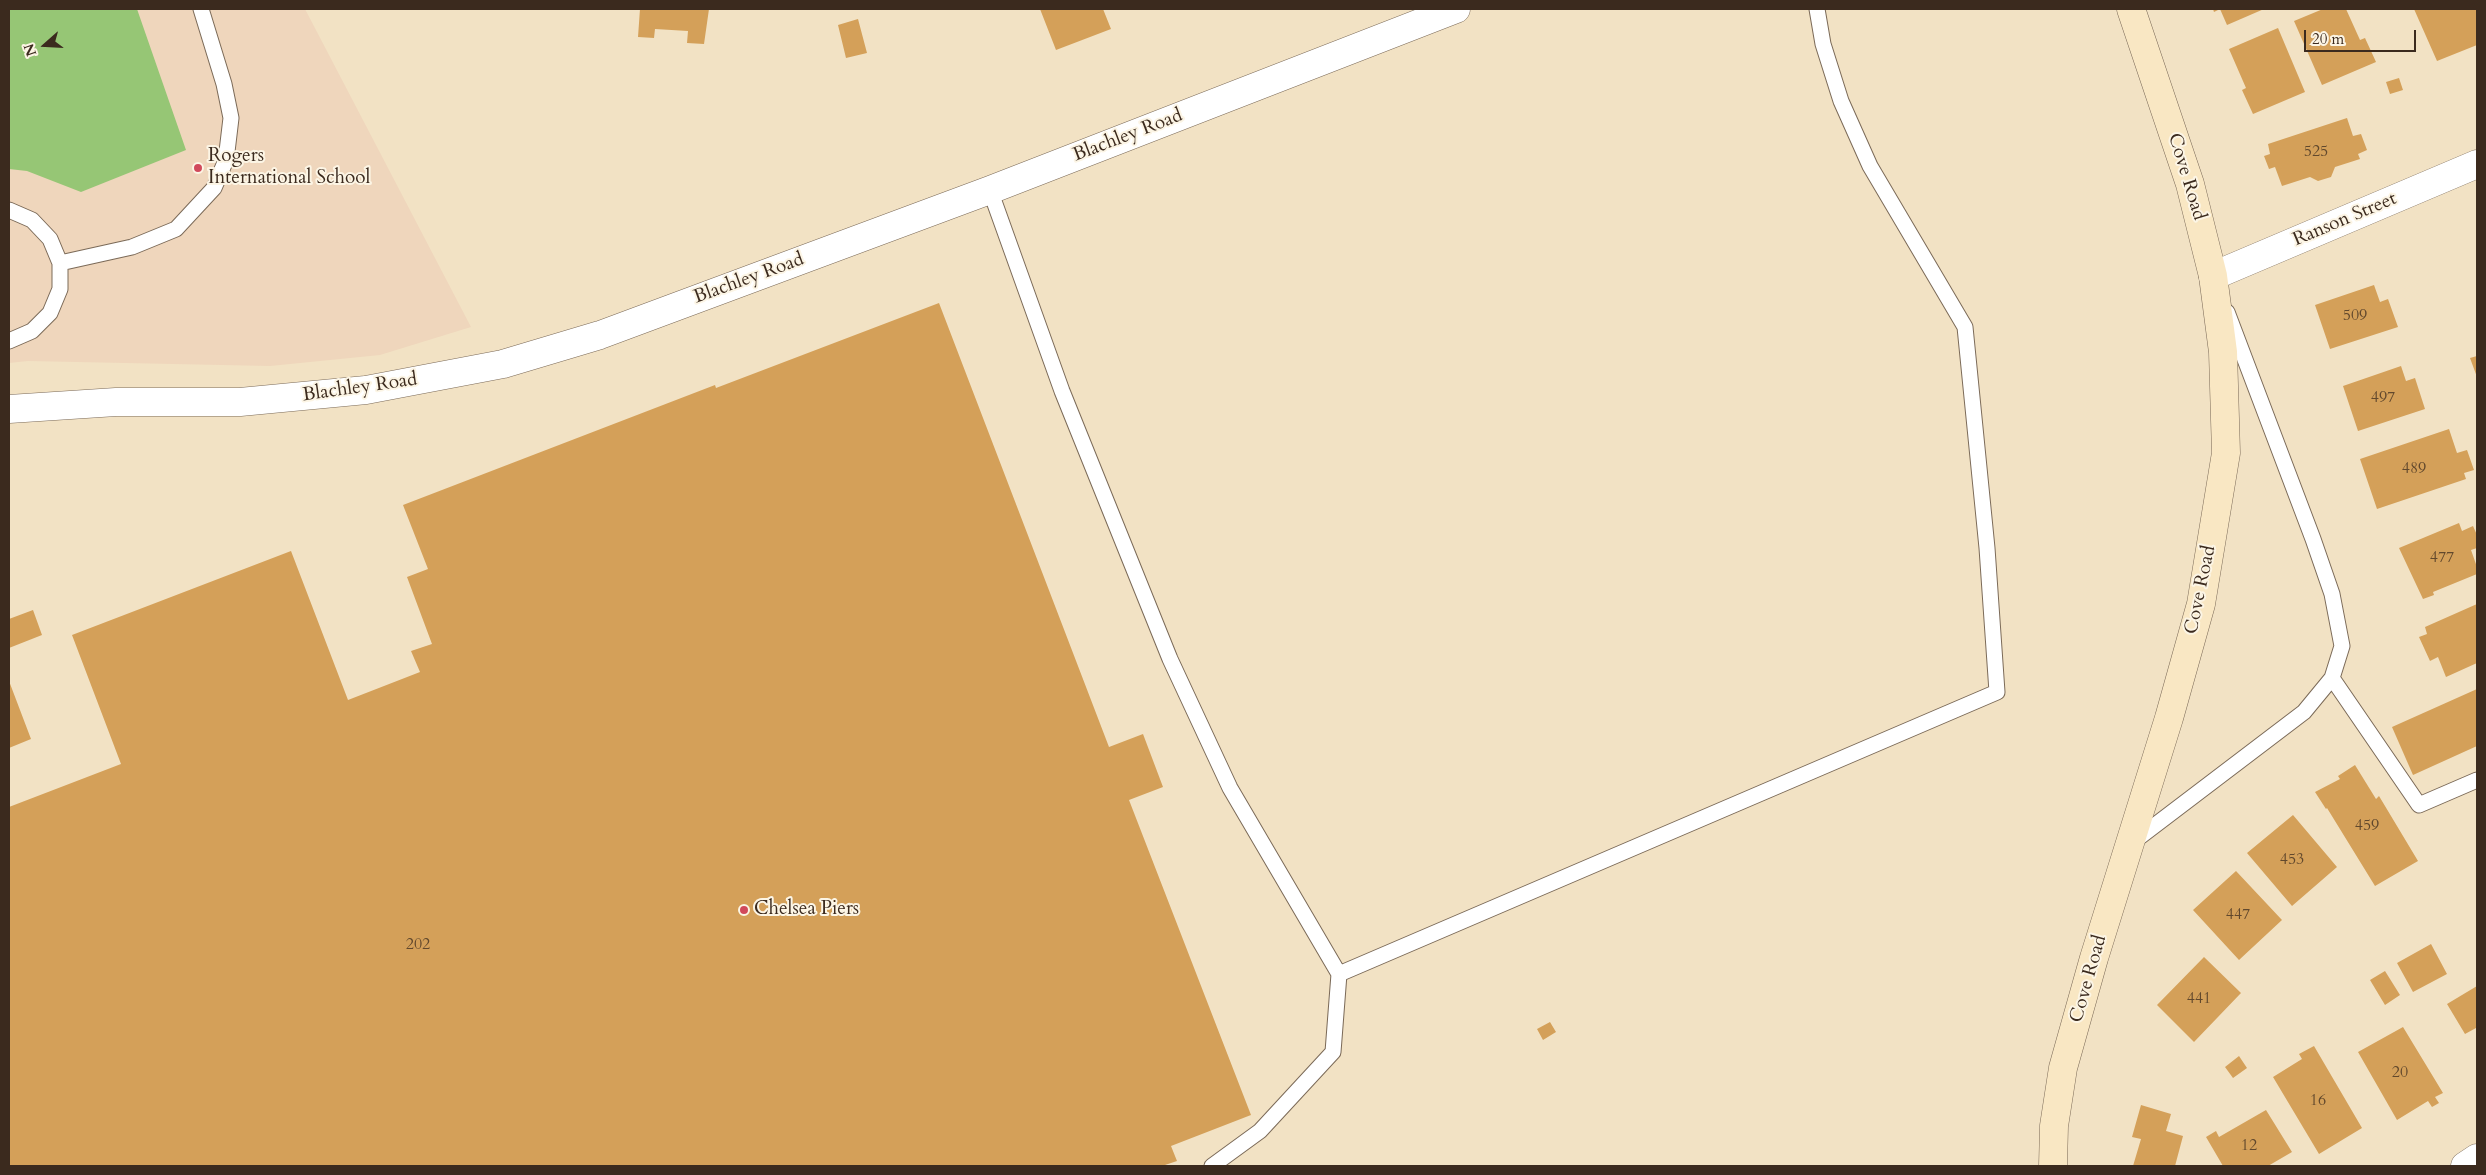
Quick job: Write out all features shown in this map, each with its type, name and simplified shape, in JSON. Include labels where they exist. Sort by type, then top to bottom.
[{"type":"main road","name":"Cove Road","points":[[2054,1166],[2054,1126],[2063,1068],[2169,718],[2201,604],[2226,453],[2223,352],[2213,276],[2190,184],[2132,9]]},
{"type":"street","name":"Blachley Road","points":[[9,409],[116,402],[240,402],[366,390],[504,364],[600,334],[990,190],[1456,9]]},
{"type":"street","name":"Ranson Street","points":[[2213,276],[2477,164]]},
{"type":"street","points":[[2465,1166],[2477,1158]]},
{"type":"lane","points":[[60,263],[132,247],[176,229],[214,188],[226,160],[231,118],[224,84],[201,9]]},
{"type":"lane","points":[[1339,974],[1997,692],[1987,548],[1965,327],[1870,166],[1841,101],[1823,44],[1817,9]]},
{"type":"lane","points":[[990,190],[1062,391],[1170,659],[1230,788],[1339,974],[1333,1052],[1260,1130],[1212,1166]]},
{"type":"lane","points":[[9,210],[32,220],[50,239],[60,263],[60,289],[50,313],[32,332],[9,341]]},
{"type":"lane","points":[[2130,844],[2304,712],[2332,678],[2342,646],[2332,594],[2213,276]]},
{"type":"lane","points":[[2332,678],[2419,805],[2477,780]]},
{"type":"shaded area","name":"Rogers International School","points":[[9,9],[305,9],[471,327],[380,355],[270,366],[28,361],[9,363]]},
{"type":"green space","points":[[9,9],[137,9],[186,150],[81,192],[27,171],[9,169]]},
{"type":"building","points":[[640,9],[709,9],[704,44],[687,43],[688,31],[655,29],[654,38],[638,37]]},
{"type":"building","points":[[1040,9],[1103,9],[1111,29],[1056,50]]},
{"type":"building","points":[[2220,9],[2264,9],[2227,25]]},
{"type":"building","points":[[2323,9],[2346,9],[2360,40],[2365,38],[2376,62],[2322,85],[2294,21]]},
{"type":"building","points":[[2414,9],[2477,9],[2477,45],[2437,61]]},
{"type":"building","points":[[858,19],[867,53],[846,58],[838,25]]},
{"type":"building","points":[[2278,28],[2305,92],[2253,114],[2242,90],[2246,88],[2229,49]]},
{"type":"building","points":[[2399,78],[2403,90],[2390,94],[2386,82]]},
{"type":"building","points":[[2347,118],[2353,136],[2361,134],[2367,150],[2358,154],[2360,159],[2335,167],[2331,177],[2318,181],[2310,177],[2282,186],[2275,167],[2269,169],[2264,156],[2270,154],[2268,144]]},
{"type":"building","points":[[2374,285],[2380,302],[2388,299],[2398,327],[2330,349],[2315,305]]},
{"type":"building","points":[[939,303],[1109,747],[1143,734],[1163,787],[1129,800],[1251,1115],[1171,1146],[1177,1161],[1162,1166],[9,1166],[9,807],[121,764],[72,635],[291,551],[348,700],[420,672],[411,651],[432,644],[407,577],[428,569],[403,505],[715,385],[716,388]]},
{"type":"building","points":[[2477,356],[2477,377],[2470,358]]},
{"type":"building","points":[[2401,366],[2406,381],[2415,378],[2425,409],[2358,431],[2343,386]]},
{"type":"building","points":[[2449,429],[2457,453],[2467,450],[2474,470],[2464,473],[2466,479],[2377,509],[2360,459]]},
{"type":"building","points":[[2459,523],[2462,531],[2473,526],[2477,535],[2477,548],[2471,550],[2477,567],[2477,574],[2433,592],[2434,595],[2423,599],[2399,548]]},
{"type":"building","points":[[2477,604],[2477,663],[2446,677],[2438,657],[2430,661],[2419,637],[2427,634],[2425,627]]},
{"type":"building","points":[[33,610],[42,635],[9,648],[9,619]]},
{"type":"building","points":[[9,681],[31,739],[9,748]]},
{"type":"building","points":[[2477,689],[2477,746],[2413,775],[2392,727]]},
{"type":"building","points":[[2355,765],[2376,799],[2379,796],[2418,861],[2375,886],[2327,808],[2315,792],[2340,779],[2338,776]]},
{"type":"building","points":[[2293,815],[2337,867],[2292,906],[2247,853]]},
{"type":"building","points":[[2236,871],[2282,920],[2239,960],[2193,910]]},
{"type":"building","points":[[2431,944],[2447,974],[2413,992],[2397,963]]},
{"type":"building","points":[[2204,957],[2241,993],[2194,1042],[2157,1005]]},
{"type":"building","points":[[2385,971],[2400,995],[2385,1005],[2370,980]]},
{"type":"building","points":[[2477,986],[2477,1031],[2476,1028],[2465,1034],[2447,1004]]},
{"type":"building","points":[[1550,1022],[1556,1032],[1543,1040],[1537,1029]]},
{"type":"building","points":[[2403,1027],[2443,1093],[2435,1097],[2439,1103],[2432,1107],[2428,1101],[2397,1120],[2358,1052]]},
{"type":"building","points":[[2314,1046],[2362,1128],[2319,1154],[2273,1077],[2302,1059],[2299,1054]]},
{"type":"building","points":[[2239,1056],[2247,1068],[2233,1078],[2225,1067]]},
{"type":"building","points":[[2141,1105],[2171,1114],[2166,1131],[2183,1136],[2175,1166],[2133,1166],[2141,1139],[2132,1137]]},
{"type":"building","points":[[2266,1110],[2292,1152],[2268,1166],[2223,1166],[2206,1137],[2216,1131],[2219,1137]]},
{"type":"place","name":"Rogers International School","points":[[198,168]]},
{"type":"place","name":"Chelsea Piers","points":[[744,910]]}]
